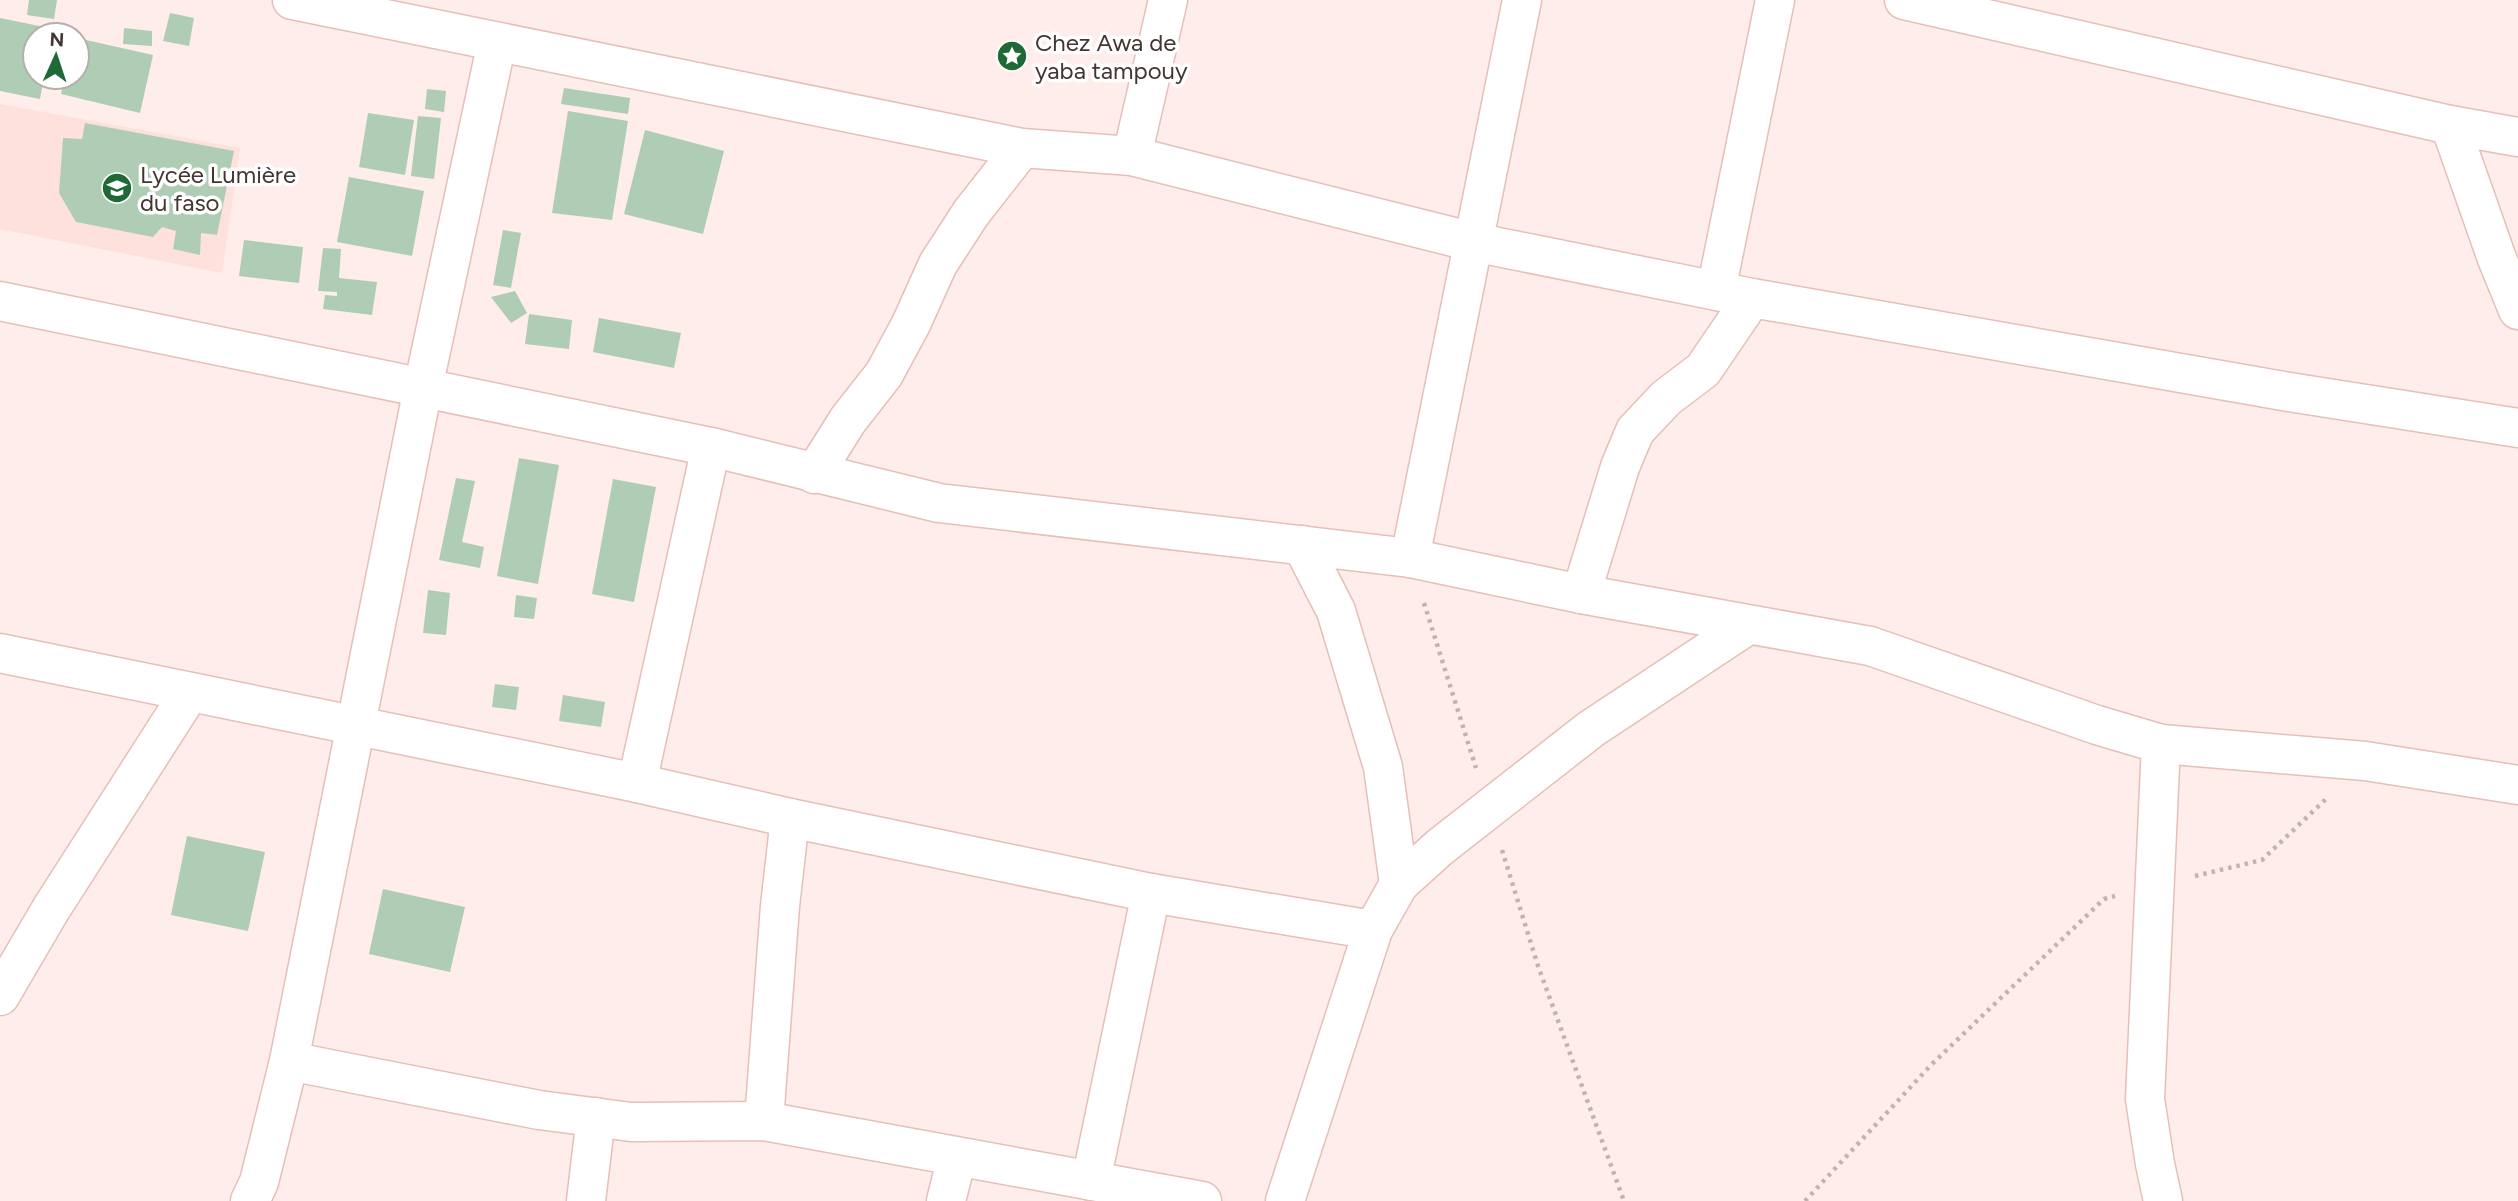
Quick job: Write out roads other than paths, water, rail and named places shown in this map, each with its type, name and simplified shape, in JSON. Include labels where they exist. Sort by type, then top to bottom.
[{"type":"street","points":[[292,0],[1022,148],[1132,156],[1473,242],[1752,298],[2289,393],[2518,428]]},
{"type":"street","points":[[1132,156],[1168,0]]},
{"type":"street","points":[[1410,558],[1522,0]]},
{"type":"street","points":[[1716,290],[1775,0]]},
{"type":"street","points":[[1904,0],[2450,125],[2518,137]]},
{"type":"street","points":[[250,1201],[259,1182],[289,1061],[423,388],[498,42]]},
{"type":"street","points":[[2450,125],[2518,310]]},
{"type":"street","points":[[814,474],[848,420],[884,373],[911,324],[938,264],[971,213],[1022,148]]},
{"type":"street","points":[[1581,594],[1620,467],[1635,431],[1666,398],[1703,370],[1752,298]]},
{"type":"street","points":[[0,301],[711,447],[939,503],[1410,558],[1581,594],[1870,646],[2097,725],[2161,744],[2365,761],[2518,785]]},
{"type":"street","points":[[638,783],[711,447]]},
{"type":"street","points":[[1301,545],[1336,611],[1383,767],[1399,884]]},
{"type":"street","points":[[1285,1201],[1373,930],[1399,884],[1440,847],[1591,729],[1748,625]]},
{"type":"street","points":[[0,653],[638,783],[790,818],[1151,893],[1373,930]]},
{"type":"street","points":[[0,996],[51,909],[190,691]]},
{"type":"street","points":[[2161,744],[2145,1099],[2163,1201]]},
{"type":"street","points":[[764,1121],[780,906],[790,818]]},
{"type":"street","points":[[1091,1181],[1151,893]]},
{"type":"street","points":[[289,1061],[539,1110],[631,1122],[764,1121],[1202,1201]]},
{"type":"street","points":[[586,1201],[596,1117]]},
{"type":"street","points":[[946,1201],[957,1157]]},
{"type":"place","name":"Chez Awa de yaba tampouy","points":[[1012,56]]},
{"type":"place","name":"Lycée Lumière du faso","points":[[117,188]]}]
